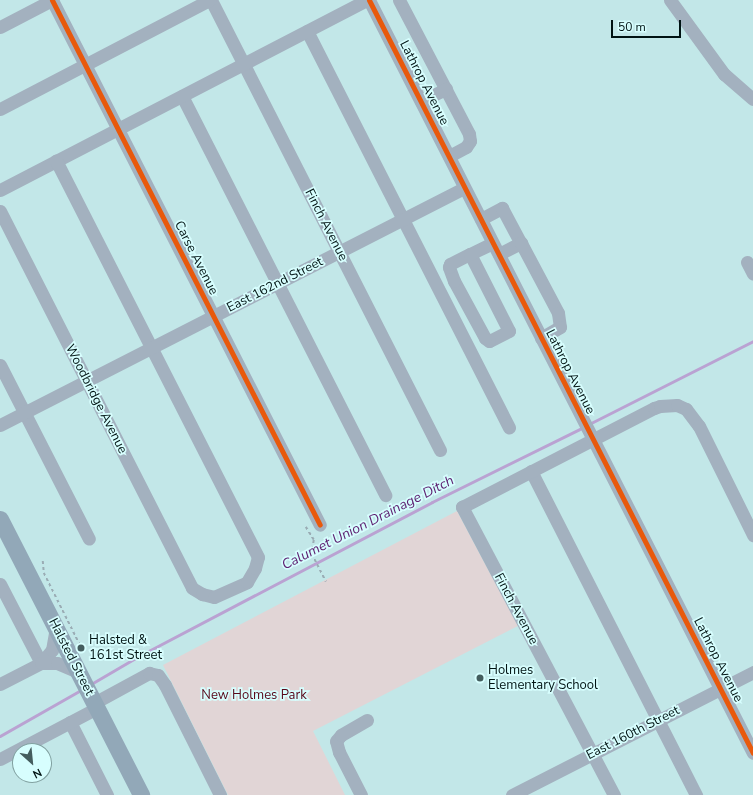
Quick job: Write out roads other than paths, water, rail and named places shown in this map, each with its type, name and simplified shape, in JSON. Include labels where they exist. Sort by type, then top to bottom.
[{"type":"main road","name":"Halsted Street","points":[[0,519],[141,795]]},
{"type":"street","points":[[0,27],[52,0]]},
{"type":"street","name":"Carse Avenue","points":[[52,0],[320,525]]},
{"type":"street","name":"Finch Avenue","points":[[210,0],[440,450]]},
{"type":"street","points":[[0,109],[210,0]]},
{"type":"street","points":[[0,190],[368,0]]},
{"type":"street","name":"Lathrop Avenue","points":[[368,0],[421,101],[753,753]]},
{"type":"street","points":[[400,0],[469,134],[470,141],[466,147],[449,156]]},
{"type":"street","points":[[670,0],[724,74],[753,99]]},
{"type":"street","points":[[307,32],[509,427]]},
{"type":"street","points":[[421,101],[446,89]]},
{"type":"street","points":[[182,96],[385,495]]},
{"type":"street","points":[[56,161],[151,348]]},
{"type":"street","name":"East 162nd Street","points":[[0,426],[464,188]]},
{"type":"street","points":[[480,219],[502,208],[558,313],[560,327],[541,338]]},
{"type":"street","name":"Woodbridge Avenue","points":[[0,211],[192,588],[202,594],[214,597],[233,590],[247,582],[255,568],[258,557],[151,348]]},
{"type":"street","points":[[470,254],[509,331],[490,341],[485,338],[454,281],[449,267],[450,264],[470,254],[521,243]]},
{"type":"street","points":[[747,262],[753,274]]},
{"type":"street","points":[[0,365],[89,539]]},
{"type":"street","points":[[696,795],[531,471],[591,436],[660,406],[677,405],[686,409],[699,426],[753,535]]},
{"type":"street","name":"Finch Avenue","points":[[531,471],[462,507],[614,795]]},
{"type":"street","points":[[0,584],[41,663]]},
{"type":"street","points":[[0,684],[41,663],[52,650],[56,628]]},
{"type":"street","points":[[41,663],[57,663],[78,672]]},
{"type":"street","name":"East 160th Street","points":[[512,795],[534,790],[593,754],[753,672]]},
{"type":"street","points":[[0,759],[70,722],[149,673],[158,676],[165,685],[220,795]]},
{"type":"street","points":[[362,795],[339,752],[336,741],[341,735],[367,720]]},
{"type":"street","points":[[70,722],[107,795]]},
{"type":"waterway","name":"Calumet Union Drainage Ditch","points":[[589,424],[753,341]]},
{"type":"waterway","name":"Calumet Union Drainage Ditch","points":[[91,684],[137,657],[432,502],[584,427]]},
{"type":"waterway","name":"Calumet Union Drainage Ditch","points":[[0,736],[81,690]]},
{"type":"place","name":"Halsted & 161st Street","points":[[81,648]]},
{"type":"place","name":"Holmes Elementary School","points":[[480,678]]},
{"type":"park label","name":"New Holmes Park","points":[[254,695]]}]
